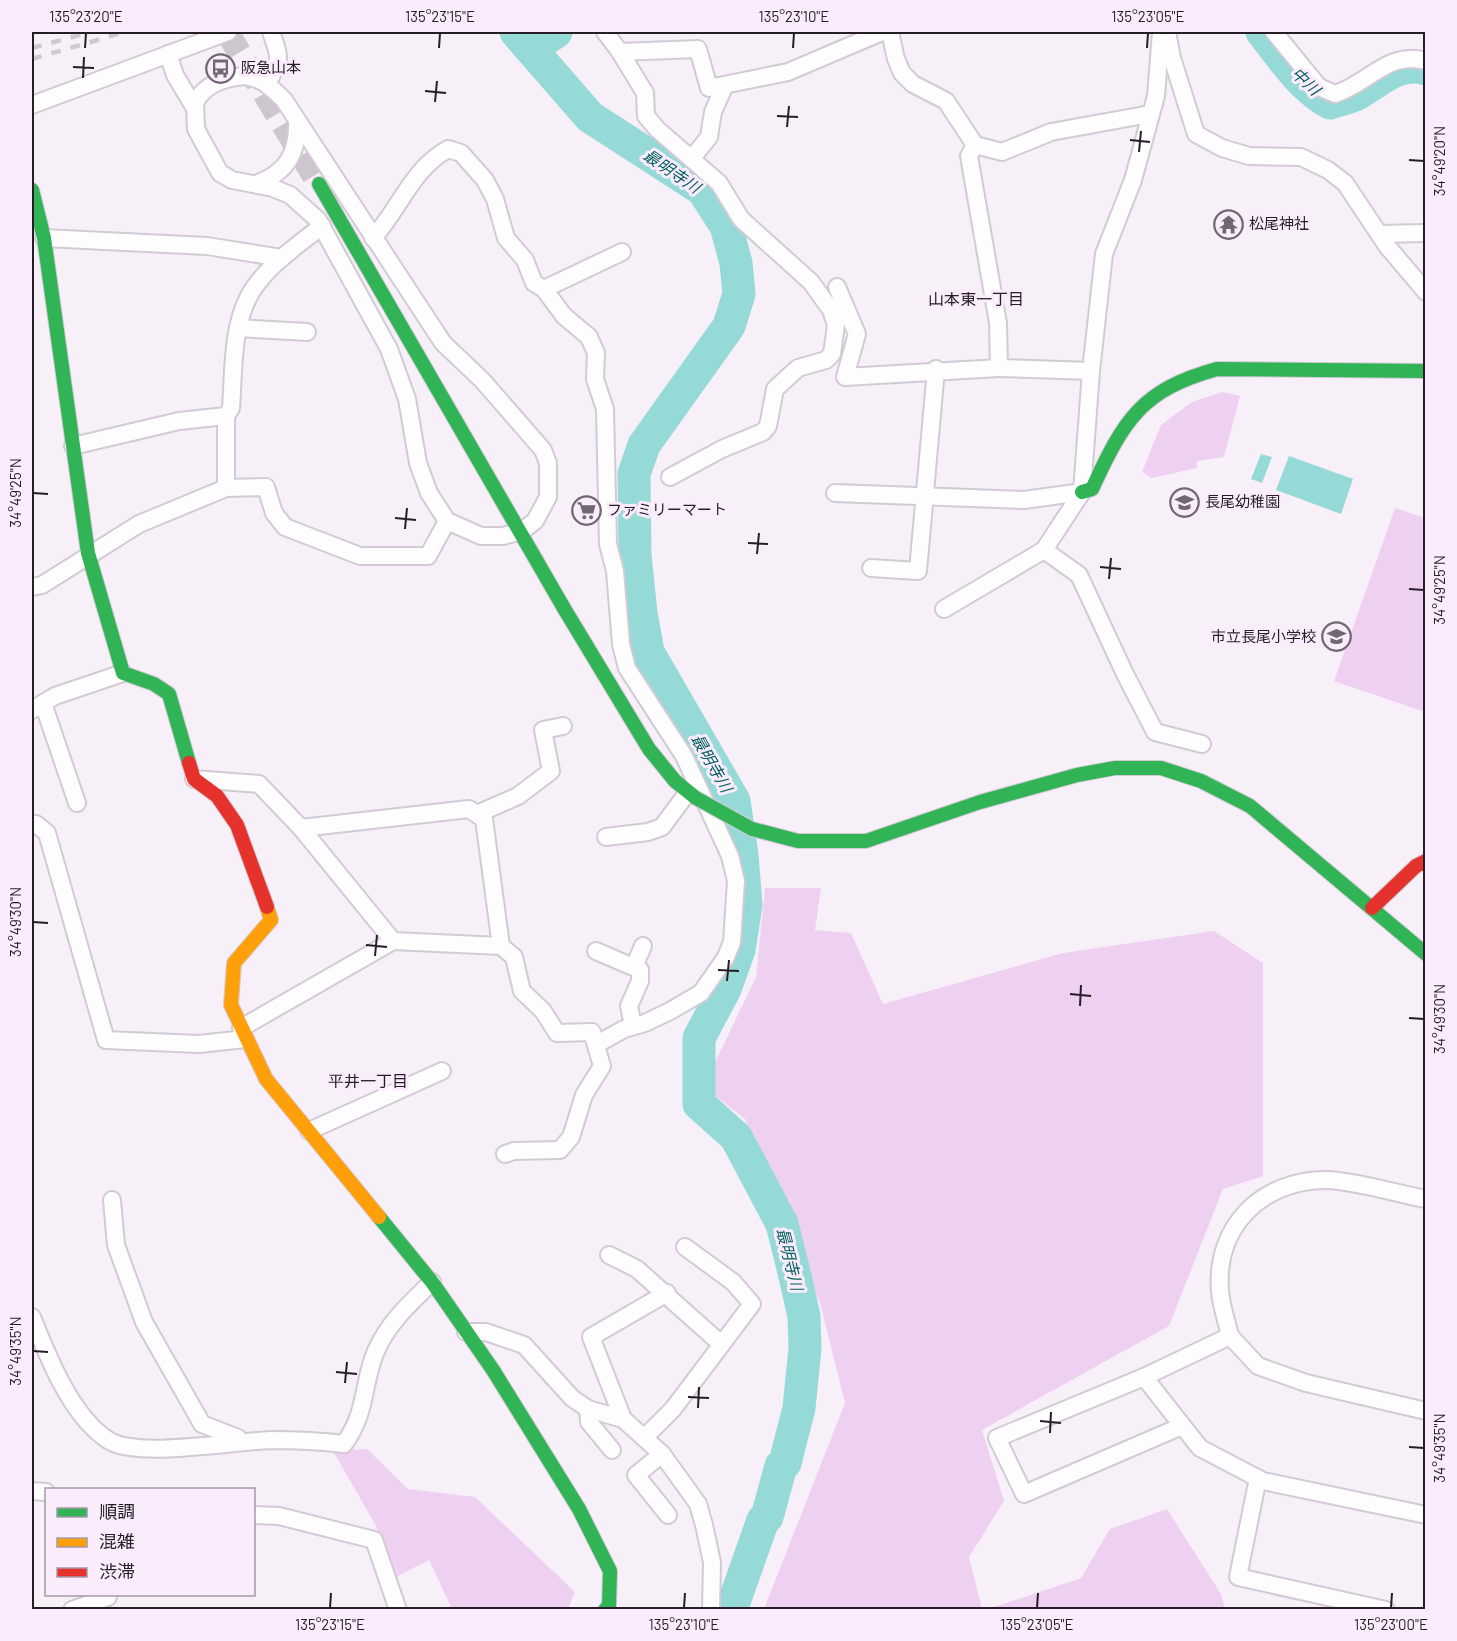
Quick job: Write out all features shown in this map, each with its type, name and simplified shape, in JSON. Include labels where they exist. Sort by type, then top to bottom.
[{"type":"street","points":[[32,105],[228,32]]},
{"type":"street","points":[[267,83],[279,66],[279,55],[271,32]]},
{"type":"street","points":[[605,32],[645,93],[646,116],[657,129],[719,183],[741,219],[811,282],[831,310],[836,337],[832,354],[826,360],[798,368],[775,389],[768,426],[763,432],[722,449],[670,477]]},
{"type":"street","points":[[620,52],[687,47],[698,49],[709,87],[788,72],[882,32]]},
{"type":"street","points":[[890,32],[902,73],[913,84],[946,101],[975,145],[1002,152],[1051,132],[1150,114]]},
{"type":"street","points":[[944,609],[1044,550],[1082,492],[1091,371],[1104,254],[1133,180],[1156,96],[1161,32]]},
{"type":"street","points":[[1167,32],[1172,58],[1196,134],[1222,148],[1249,156],[1301,157],[1328,170],[1345,183],[1379,234],[1425,292]]},
{"type":"street","points":[[1274,32],[1319,87],[1335,94],[1347,90],[1385,64],[1412,57],[1425,61]]},
{"type":"street","points":[[168,54],[175,75],[194,107],[196,129],[220,173],[232,180],[256,184],[290,195],[306,206],[322,226],[388,349],[407,399],[418,463],[429,493],[447,521],[481,536],[503,536],[522,531],[535,521],[548,497],[548,463],[543,450],[482,380],[443,343],[284,100],[267,83],[246,76],[223,80],[203,92],[194,107]]},
{"type":"street","points":[[692,158],[709,137],[712,112],[725,85]]},
{"type":"street","points":[[256,184],[280,173],[288,164],[298,140],[297,122]]},
{"type":"street","points":[[975,145],[969,156],[998,323],[999,368]]},
{"type":"street","points":[[373,238],[386,223],[416,175],[433,157],[448,149],[461,153],[485,180],[495,200],[506,238],[525,260],[534,283],[544,289],[564,316],[589,337],[596,353],[595,379],[605,409],[608,544],[615,571],[621,644],[627,668],[684,756],[730,856],[736,881],[732,942],[726,957],[701,993],[670,1011],[597,1044]]},
{"type":"street","points":[[319,184],[522,531],[565,610],[649,749],[675,782],[692,795],[752,828],[798,841],[831,843],[866,841],[980,802],[1077,775],[1114,768],[1161,768],[1200,781],[1250,806],[1425,954]]},
{"type":"street","points":[[32,190],[44,238],[88,553],[123,673]]},
{"type":"street","points":[[226,488],[226,416],[231,408],[238,328],[255,286],[282,258],[322,226]]},
{"type":"street","points":[[1379,234],[1425,233]]},
{"type":"street","points":[[44,238],[207,246],[282,258]]},
{"type":"street","points":[[544,289],[622,252]]},
{"type":"street","points":[[837,287],[856,333],[845,376],[936,369],[999,368],[1091,371]]},
{"type":"street","points":[[238,328],[307,332]]},
{"type":"street","points":[[871,568],[918,571],[936,369]]},
{"type":"street","points":[[836,493],[1024,500],[1082,492],[1092,489],[1115,440],[1147,398],[1197,373],[1217,369],[1425,371]]},
{"type":"street","points":[[73,447],[179,422],[226,416]]},
{"type":"street","points":[[32,587],[42,585],[88,553],[139,524],[226,488],[266,487],[274,513],[285,527],[360,556],[428,556],[447,521]]},
{"type":"street","points":[[1044,550],[1079,576],[1125,675],[1155,732],[1202,744]]},
{"type":"street","points":[[77,803],[37,706],[55,696],[123,673],[154,684],[169,694],[194,779],[217,796],[237,825],[271,920],[234,963],[231,1005],[243,1033],[266,1079],[432,1282],[493,1370],[579,1509],[610,1570],[609,1605],[605,1610]]},
{"type":"street","points":[[477,814],[519,796],[551,771],[543,730],[563,726]]},
{"type":"street","points":[[194,779],[259,784],[302,828],[393,941]]},
{"type":"street","points":[[606,837],[648,832],[662,826],[692,795]]},
{"type":"street","points":[[302,828],[469,809],[484,819],[501,946]]},
{"type":"street","points":[[32,824],[36,824],[47,833],[102,1018],[106,1040],[199,1044],[243,1033],[393,941],[501,946],[514,957],[522,991],[543,1011],[558,1033],[592,1032],[602,1065],[584,1095],[571,1137],[560,1150],[514,1151],[505,1154]]},
{"type":"street","points":[[1372,908],[1416,866],[1425,861]]},
{"type":"street","points":[[634,967],[643,946]]},
{"type":"street","points":[[596,951],[640,970],[640,981],[629,1006],[633,1026]]},
{"type":"street","points":[[309,1131],[442,1071]]},
{"type":"street","points":[[1425,1200],[1327,1180],[1285,1185],[1254,1203],[1235,1224],[1221,1258],[1220,1292],[1230,1336],[1258,1366],[1306,1383],[1425,1411]]},
{"type":"street","points":[[112,1200],[116,1245],[141,1314],[189,1402],[202,1424],[220,1433],[250,1441]]},
{"type":"street","points":[[645,1437],[673,1409],[720,1343],[752,1304],[733,1282],[685,1247]]},
{"type":"street","points":[[609,1255],[637,1269],[667,1293],[720,1343]]},
{"type":"street","points":[[32,1317],[75,1408],[109,1441],[129,1446],[161,1449],[250,1441],[344,1443],[352,1433],[364,1402],[375,1352],[391,1324],[432,1282]]},
{"type":"street","points":[[623,1419],[591,1337],[667,1293]]},
{"type":"street","points":[[466,1332],[486,1332],[524,1345],[572,1398],[588,1409],[623,1419],[662,1454],[698,1504],[705,1525],[712,1562],[711,1610]]},
{"type":"street","points":[[1182,1425],[1024,1494],[997,1438],[1144,1377],[1230,1336]]},
{"type":"street","points":[[1144,1377],[1200,1448],[1257,1478],[1425,1515]]},
{"type":"street","points":[[588,1409],[589,1422],[612,1450]]},
{"type":"street","points":[[662,1454],[636,1475],[668,1515]]},
{"type":"street","points":[[1257,1478],[1238,1577],[1386,1610]]},
{"type":"street","points":[[255,1515],[279,1516],[374,1540],[398,1610]]},
{"type":"street","points":[[72,1610],[109,1600]]},
{"type":"shaded area","points":[[1222,392],[1240,396],[1224,457],[1197,461],[1197,468],[1152,478],[1142,472],[1161,425],[1192,402]]},
{"type":"shaded area","points":[[1261,454],[1272,457],[1262,483],[1251,479]]},
{"type":"shaded area","points":[[1289,456],[1353,479],[1341,514],[1276,490]]},
{"type":"shaded area","points":[[1395,508],[1425,518],[1425,712],[1334,681]]},
{"type":"shaded area","points":[[765,888],[821,888],[815,930],[851,933],[883,1004],[1063,953],[1214,931],[1263,963],[1263,1176],[1223,1189],[1169,1326],[982,1430],[1004,1501],[969,1557],[982,1609],[764,1609],[845,1403],[820,1303],[745,1119],[715,1096],[707,1079],[756,977]]},
{"type":"shaded area","points":[[367,1449],[408,1489],[475,1497],[575,1592],[568,1609],[452,1609],[429,1560],[394,1578],[376,1526],[333,1451]]},
{"type":"shaded area","points":[[1167,1509],[1221,1594],[1225,1609],[988,1609],[1081,1578],[1110,1529]]},
{"type":"waterway","name":"最明寺川","points":[[516,32],[590,117],[703,190],[726,226],[736,263],[739,294],[729,326],[644,445],[634,474],[635,555],[648,652],[734,801],[742,855],[746,905],[739,950],[725,989],[699,1038],[699,1104],[736,1137],[782,1224],[804,1316],[805,1348],[799,1408],[785,1463],[781,1466],[767,1517],[763,1520],[734,1602],[719,1610]]},
{"type":"waterway","name":"中川","points":[[531,48],[556,32]]},
{"type":"waterway","name":"中川","points":[[1262,32],[1301,80],[1330,103],[1357,94],[1398,70],[1407,67],[1426,69]]},
{"type":"waterway","name":"最明寺川","points":[[734,1602],[735,1610]]},
{"type":"tunnel","points":[[227,32],[319,184]]},
{"type":"railway","points":[[32,48],[91,32]]},
{"type":"railway","points":[[32,59],[125,32]]},
{"type":"traffic: fast","points":[[319,184],[565,610],[649,749],[675,781],[696,798]]},
{"type":"traffic: fast","points":[[32,190],[44,238],[88,553],[123,673],[154,684],[169,694],[189,763]]},
{"type":"traffic: fast","points":[[1082,492],[1092,489],[1114,444],[1138,411],[1152,398],[1191,377],[1217,369],[1426,371]]},
{"type":"traffic: fast","points":[[798,841],[866,841],[980,802],[1077,775],[1115,768],[1161,768],[1201,781],[1250,806],[1426,954]]},
{"type":"traffic: fast","points":[[696,798],[752,829],[798,841]]},
{"type":"traffic: fast","points":[[379,1217],[432,1282],[493,1370],[579,1509],[610,1571],[609,1605],[605,1610]]},
{"type":"traffic: slow","points":[[267,907],[271,920],[234,963],[231,1005],[266,1079],[379,1217]]},
{"type":"traffic: jam","points":[[189,763],[194,779],[217,796],[237,825],[267,907]]},
{"type":"traffic: jam","points":[[1372,908],[1416,866],[1426,861]]},
{"type":"place","name":"阪急山本","points":[[220,68]]},
{"type":"place","name":"松尾神社","points":[[1228,224]]},
{"type":"place","name":"長尾幼稚園","points":[[1184,502]]},
{"type":"place","name":"ファミリーマート","points":[[586,510]]},
{"type":"place","name":"市立長尾小学校","points":[[1337,637]]},
{"type":"district","name":"山本東一丁目","points":[[976,299]]},
{"type":"district","name":"平井一丁目","points":[[368,1081]]}]
